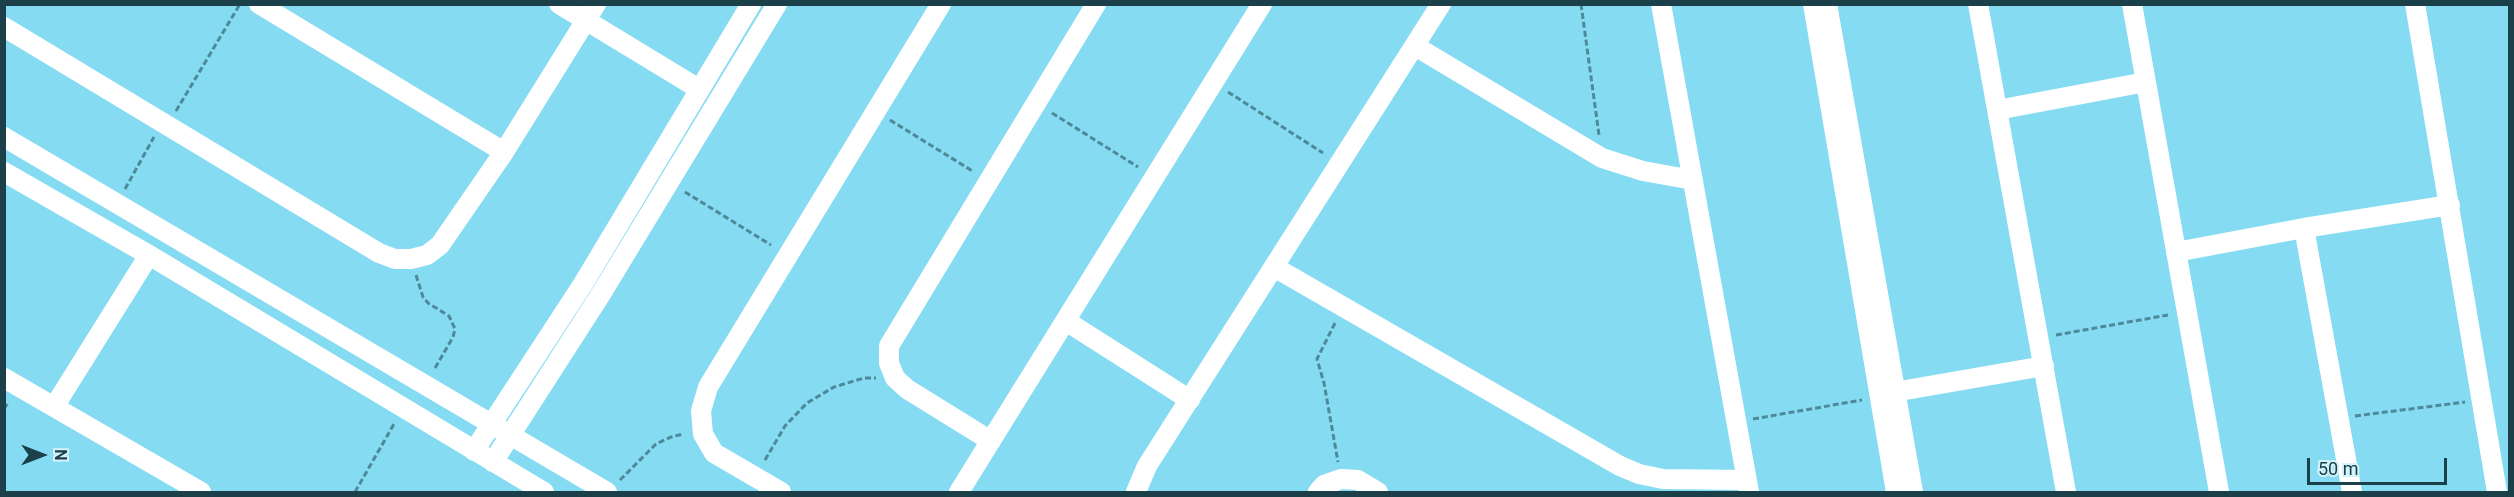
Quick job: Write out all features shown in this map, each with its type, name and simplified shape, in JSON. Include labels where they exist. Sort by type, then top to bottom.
[{"type":"street","points":[[259,4],[504,152]]},
{"type":"street","points":[[559,4],[592,13],[699,89]]},
{"type":"street","points":[[474,451],[583,284],[751,4]]},
{"type":"street","points":[[493,462],[601,294],[777,4]]},
{"type":"street","points":[[781,492],[714,453],[703,434],[701,411],[708,387],[941,4]]},
{"type":"street","points":[[991,441],[907,389],[895,378],[889,363],[889,346],[1096,4]]},
{"type":"street","points":[[959,492],[1262,4]]},
{"type":"street","points":[[1136,492],[1148,466],[1441,4]]},
{"type":"street","points":[[1813,4],[1887,395],[1913,492]]},
{"type":"street","points":[[1827,4],[1887,395],[1896,492]]},
{"type":"street","points":[[1978,4],[2066,492]]},
{"type":"street","points":[[2132,4],[2219,492]]},
{"type":"street","points":[[1274,267],[1620,466],[1639,474],[1663,479],[1748,486],[1663,5]]},
{"type":"street","points":[[2419,5],[2497,492]]},
{"type":"street","points":[[4,27],[380,254],[395,259],[411,259],[427,255],[440,245],[504,152],[592,13]]},
{"type":"street","points":[[1415,46],[1602,158],[1642,171],[1693,180]]},
{"type":"street","points":[[1997,110],[2146,82]]},
{"type":"street","points":[[4,137],[510,435],[611,489]]},
{"type":"street","points":[[4,172],[149,255],[544,492]]},
{"type":"street","points":[[2176,252],[2304,228],[2450,205]]},
{"type":"street","points":[[2304,228],[2352,492]]},
{"type":"street","points":[[54,407],[149,255]]},
{"type":"street","points":[[1066,321],[1190,399]]},
{"type":"street","points":[[1887,395],[2044,366]]},
{"type":"street","points":[[4,378],[201,492]]},
{"type":"street","points":[[1318,492],[1324,485],[1341,479],[1358,480],[1378,492]]},
{"type":"path","points":[[116,203],[240,4]]},
{"type":"path","points":[[1581,4],[1602,158]]},
{"type":"path","points":[[1214,83],[1340,164]]},
{"type":"path","points":[[1036,103],[1155,177]]},
{"type":"path","points":[[876,111],[988,181]]},
{"type":"path","points":[[668,182],[788,256]]},
{"type":"path","points":[[411,259],[423,297],[428,303],[449,316],[455,329],[453,337],[425,384]]},
{"type":"path","points":[[1341,479],[1324,383],[1317,359],[1344,307]]},
{"type":"path","points":[[2040,338],[2187,311]]},
{"type":"path","points":[[754,477],[785,426],[807,403],[834,387],[864,378],[895,378]]},
{"type":"path","points":[[1737,422],[1887,395]]},
{"type":"path","points":[[2339,418],[2482,400]]},
{"type":"path","points":[[355,492],[404,408]]},
{"type":"path","points":[[611,489],[656,444],[687,433],[703,434]]}]
